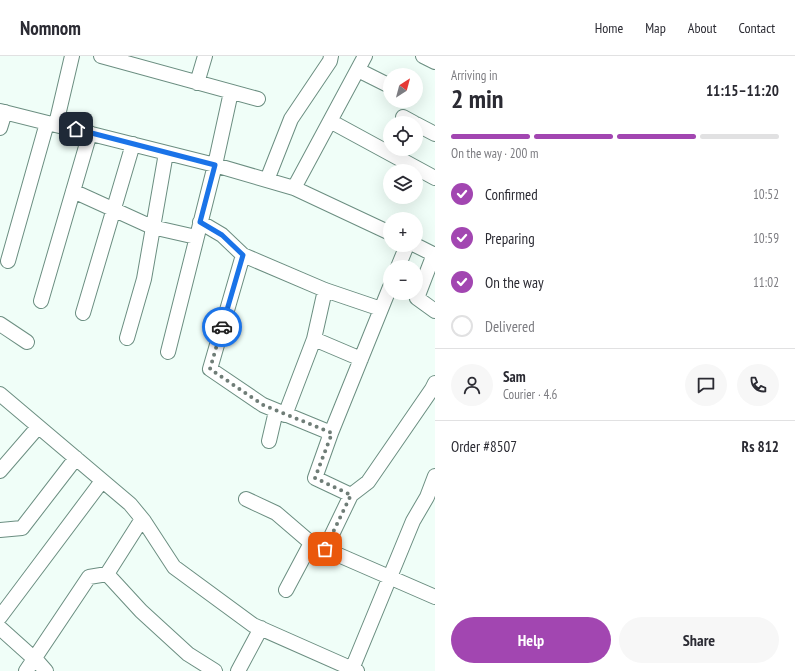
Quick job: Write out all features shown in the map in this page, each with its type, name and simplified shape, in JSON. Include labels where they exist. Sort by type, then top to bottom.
[{"type":"street","points":[[8,261],[72,56]]},
{"type":"street","points":[[101,56],[258,99]]},
{"type":"street","points":[[197,83],[204,56]]},
{"type":"street","points":[[267,180],[291,119],[330,61],[331,56]]},
{"type":"street","points":[[294,188],[365,56]]},
{"type":"street","points":[[423,56],[435,62]]},
{"type":"street","points":[[358,70],[383,82]]},
{"type":"street","points":[[168,352],[215,165],[231,92]]},
{"type":"street","points":[[0,128],[2,111],[215,165],[294,188],[383,230]]},
{"type":"street","points":[[330,121],[434,174]]},
{"type":"street","points":[[423,128],[435,134]]},
{"type":"street","points":[[41,301],[90,133]]},
{"type":"street","points":[[83,313],[133,144]]},
{"type":"street","points":[[127,338],[144,279],[166,153]]},
{"type":"street","points":[[73,191],[152,227],[196,237]]},
{"type":"street","points":[[200,222],[222,235],[243,255],[325,290],[381,309]]},
{"type":"street","points":[[423,249],[434,254],[417,298],[435,311]]},
{"type":"street","points":[[243,255],[210,369],[263,405],[332,433]]},
{"type":"street","points":[[269,442],[280,413],[314,339],[325,290]]},
{"type":"street","points":[[351,495],[315,478],[385,300]]},
{"type":"street","points":[[0,324],[27,342]]},
{"type":"street","points":[[314,339],[361,359]]},
{"type":"street","points":[[325,549],[351,495],[368,482],[435,383]]},
{"type":"street","points":[[0,394],[130,504],[142,519],[174,567],[253,625],[354,670],[413,521],[427,496],[435,476]]},
{"type":"street","points":[[0,471],[38,427]]},
{"type":"street","points":[[0,530],[22,528],[76,458]]},
{"type":"street","points":[[46,671],[1,628],[102,481]]},
{"type":"street","points":[[246,499],[276,513],[311,543],[435,596]]},
{"type":"street","points":[[26,671],[89,577],[107,574],[142,519]]},
{"type":"street","points":[[286,590],[311,543]]},
{"type":"street","points":[[107,574],[141,611],[188,654],[215,671]]},
{"type":"street","points":[[238,671],[261,628]]},
{"type":"way so far","points":[[222,327],[210,369],[263,405],[332,433],[315,478],[351,495],[325,549]]},
{"type":"route","points":[[76,129],[215,165],[200,222],[222,235],[243,255],[222,327]]}]
